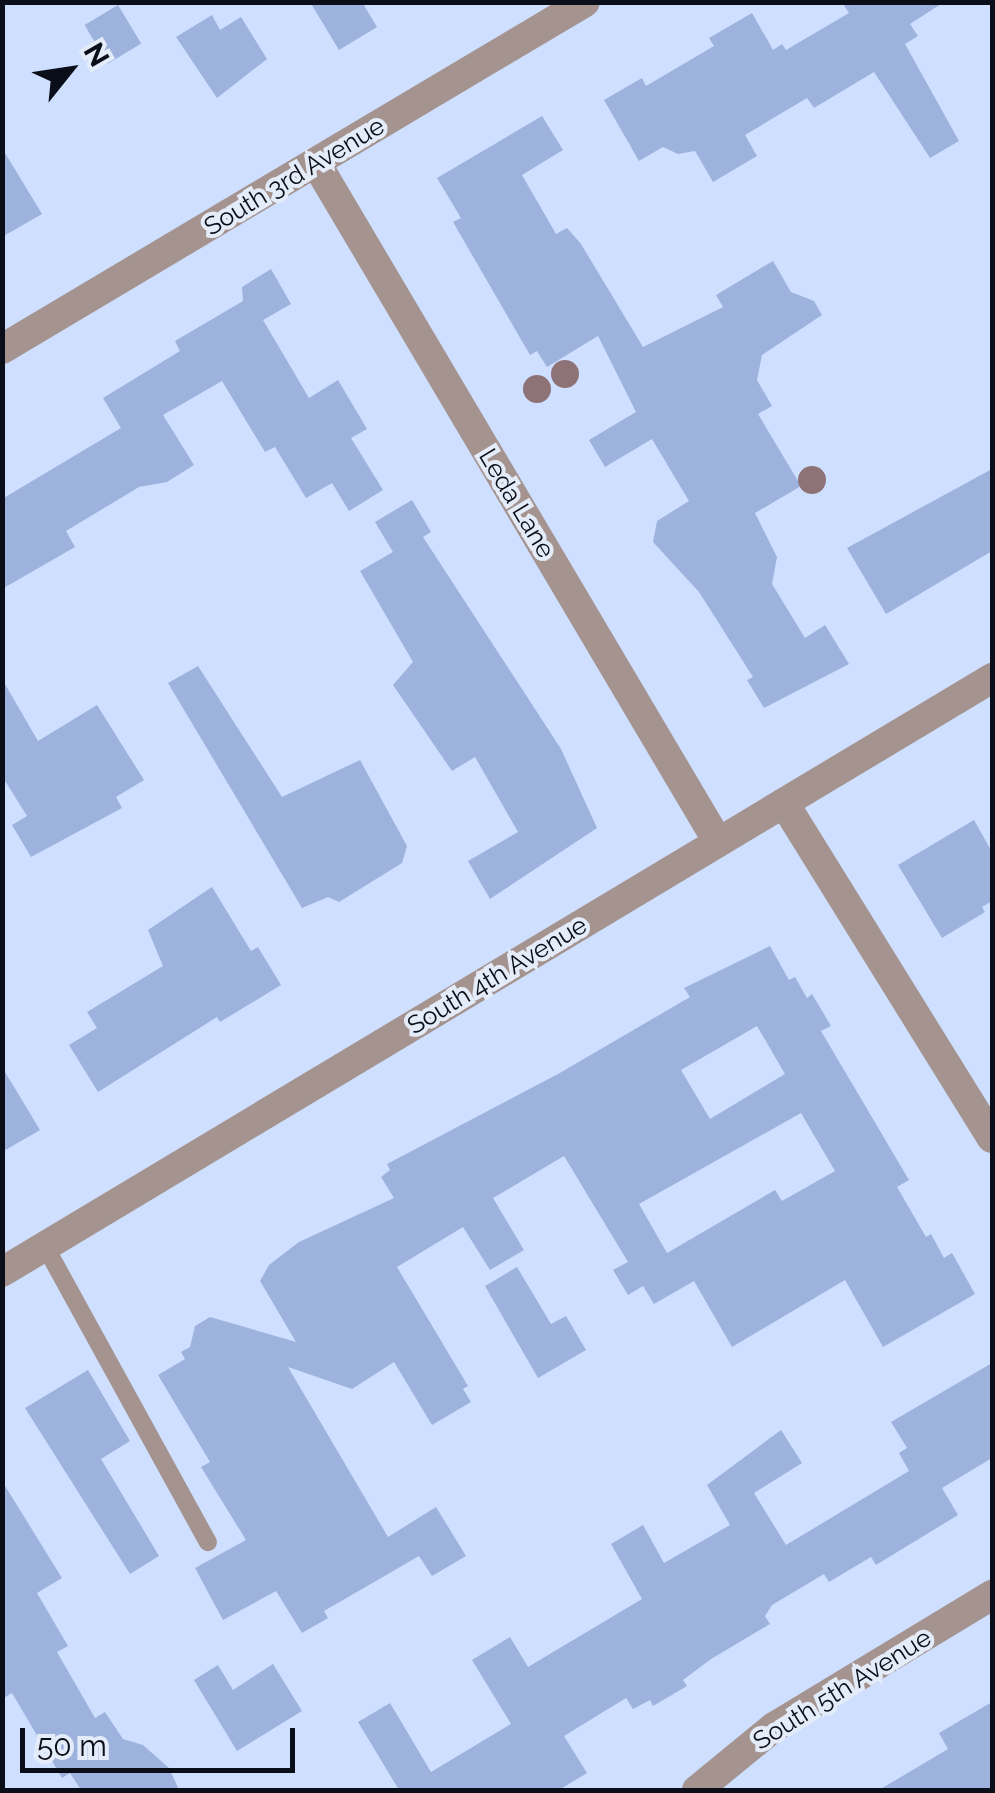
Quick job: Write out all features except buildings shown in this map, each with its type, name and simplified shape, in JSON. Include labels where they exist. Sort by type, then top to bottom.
[{"type":"street","name":"South 3rd Avenue","points":[[2,350],[586,2]]},
{"type":"street","name":"Leda Lane","points":[[316,163],[718,842]]},
{"type":"street","name":"South 4th Avenue","points":[[2,1272],[992,678]]},
{"type":"street","points":[[784,803],[992,1138]]},
{"type":"street","name":"South 5th Avenue","points":[[698,1790],[774,1727],[992,1595]]},
{"type":"lane","points":[[46,1246],[208,1542]]}]
